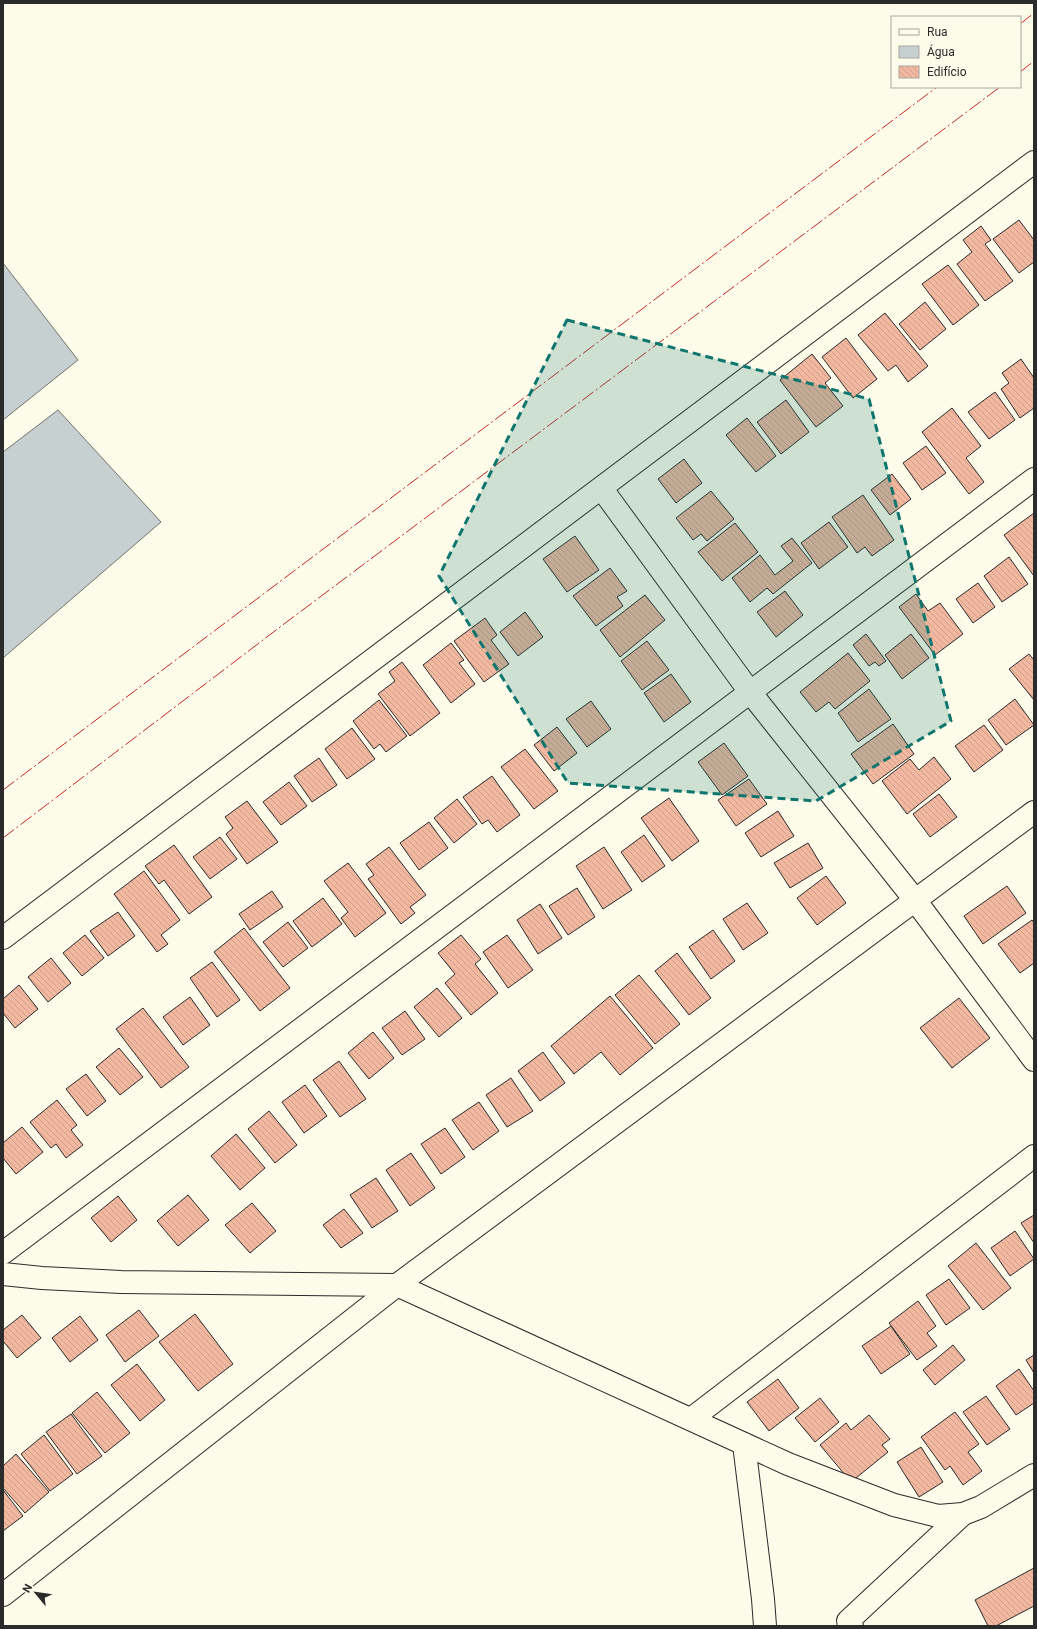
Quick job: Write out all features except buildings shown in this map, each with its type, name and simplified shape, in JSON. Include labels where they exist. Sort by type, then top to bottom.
[{"type":"street","points":[[3,938],[602,489],[1034,162]]},
{"type":"street","points":[[3,1253],[1034,479]]},
{"type":"street","points":[[602,489],[750,692],[915,900],[1034,1060]]},
{"type":"street","points":[[3,1595],[397,1285],[1034,812]]},
{"type":"street","points":[[691,1419],[1034,1156]]},
{"type":"street","points":[[3,1274],[42,1278],[122,1282],[397,1285],[788,1464],[894,1506],[938,1516],[963,1514]]},
{"type":"street","points":[[744,1444],[758,1552],[765,1626]]},
{"type":"street","points":[[852,1626],[848,1620],[963,1514],[987,1503],[1034,1475]]},
{"type":"highlighted area","points":[[567,320],[869,399],[951,721],[816,801],[568,783],[439,576]]},
{"type":"water","points":[[3,263],[78,360],[3,420]]},
{"type":"water","points":[[58,410],[161,522],[3,658],[3,452]]},
{"type":"power","points":[[1021,23],[1034,13]]},
{"type":"power","points":[[1021,71],[1034,61]]},
{"type":"power","points":[[3,790],[936,88]]},
{"type":"power","points":[[3,838],[284,624],[999,88]]}]
